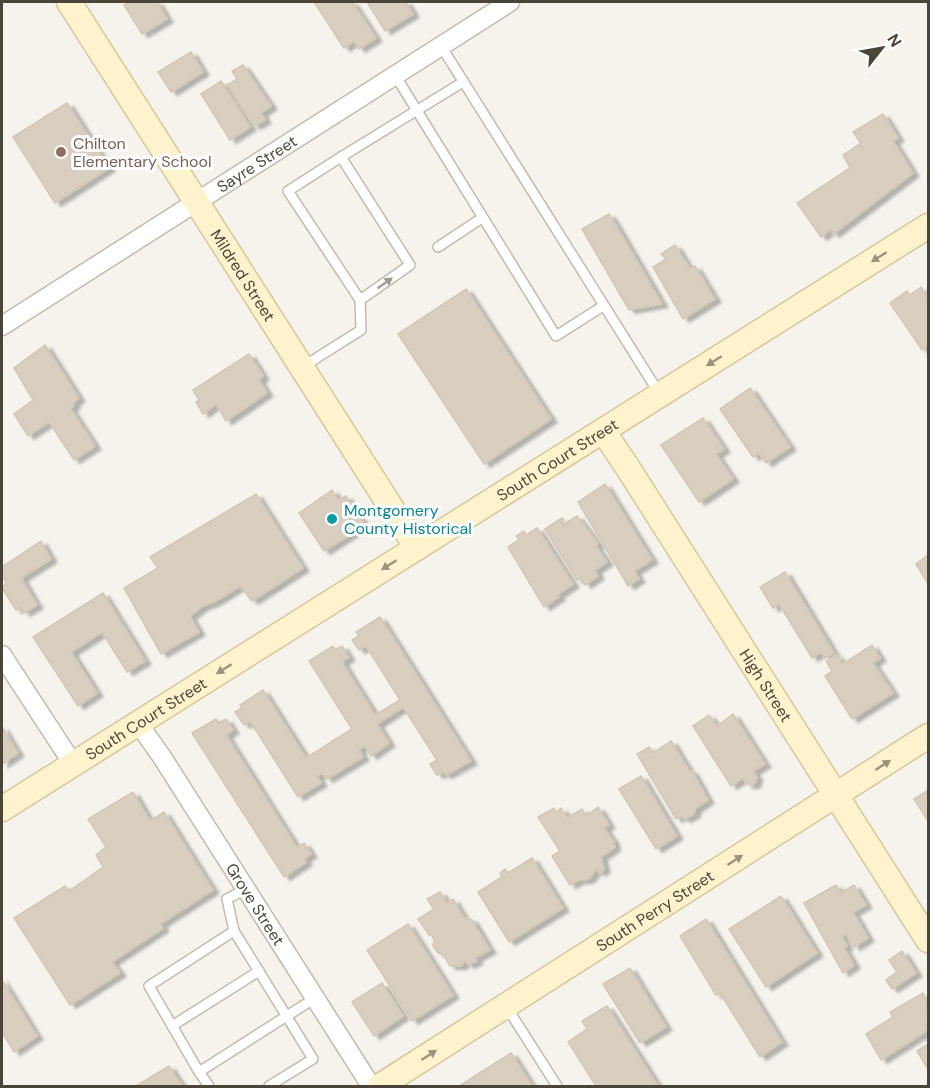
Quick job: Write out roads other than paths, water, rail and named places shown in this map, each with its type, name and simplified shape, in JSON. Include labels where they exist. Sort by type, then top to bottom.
[{"type":"main road","name":"Mildred Street","points":[[69,2],[417,548]]},
{"type":"main road","name":"South Court Street","points":[[2,809],[928,226]]},
{"type":"main road","name":"High Street","points":[[603,431],[928,940]]},
{"type":"main road","name":"South Perry Street","points":[[380,1086],[928,736]]},
{"type":"street","name":"Sayre Street","points":[[2,326],[510,2]]},
{"type":"street","points":[[2,655],[73,764]]},
{"type":"street","name":"Grove Street","points":[[138,723],[162,757],[371,1086]]},
{"type":"lane","points":[[441,46],[660,395]]},
{"type":"lane","points":[[396,75],[556,336],[603,306]]},
{"type":"lane","points":[[302,368],[361,330],[360,300],[288,191],[463,82]]},
{"type":"lane","points":[[341,157],[410,265],[360,300]]},
{"type":"lane","points":[[438,247],[482,218]]},
{"type":"lane","points":[[246,889],[227,899],[234,931],[313,1059],[269,1086]]},
{"type":"lane","points":[[209,1086],[149,986],[234,931]]},
{"type":"lane","points":[[172,1026],[259,971]]},
{"type":"lane","points":[[199,1072],[315,998]]},
{"type":"lane","points":[[506,1006],[558,1086]]},
{"type":"place","name":"Chilton Elementary School","points":[[61,152]]},
{"type":"place","name":"Montgomery County Historical","points":[[332,519]]}]
